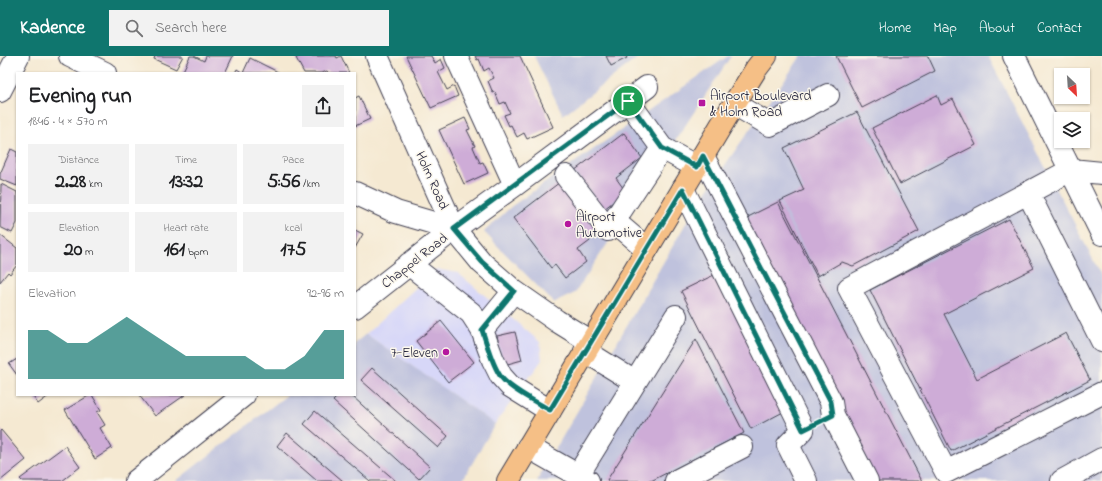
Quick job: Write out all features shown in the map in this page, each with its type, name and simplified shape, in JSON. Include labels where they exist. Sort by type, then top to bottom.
[{"type":"main road","points":[[510,480],[588,346],[734,104],[766,56]]},
{"type":"street","points":[[0,91],[18,56]]},
{"type":"street","points":[[70,56],[103,72]]},
{"type":"street","name":"Holm Road","points":[[377,56],[454,229],[482,262],[514,291],[557,321],[635,382]]},
{"type":"street","points":[[456,56],[515,185]]},
{"type":"street","points":[[1014,56],[1102,234]]},
{"type":"street","name":"Chappel Road","points":[[356,306],[454,229],[647,87]]},
{"type":"street","points":[[734,104],[770,125],[828,95]]},
{"type":"street","points":[[628,101],[662,148],[700,162],[831,402],[833,415],[867,481]]},
{"type":"street","points":[[566,176],[608,230],[662,148]]},
{"type":"street","points":[[1102,174],[1071,170],[849,288],[946,472],[1102,393]]},
{"type":"street","points":[[683,189],[803,430]]},
{"type":"street","points":[[356,193],[396,212],[454,229]]},
{"type":"street","points":[[1028,193],[1102,342]]},
{"type":"street","points":[[614,221],[647,249]]},
{"type":"street","points":[[409,264],[471,314],[482,330],[493,360],[501,376],[510,386],[550,410]]},
{"type":"street","points":[[482,330],[514,291]]},
{"type":"street","points":[[528,447],[583,478],[635,382],[676,316]]},
{"type":"street","points":[[136,481],[243,396]]},
{"type":"street","points":[[806,481],[788,445],[803,430],[833,415]]},
{"type":"street","points":[[676,481],[742,447]]},
{"type":"street","points":[[1062,481],[1100,465]]},
{"type":"shaded area","points":[[534,56],[640,56],[563,115]]},
{"type":"shaded area","points":[[728,56],[731,56],[575,293],[554,303],[484,232],[512,206]]},
{"type":"shaded area","points":[[801,56],[988,56],[1102,277],[1102,481],[537,481],[693,211]]},
{"type":"shaded area","points":[[436,269],[458,273],[540,342],[542,360],[495,424],[366,334]]},
{"type":"shaded area","points":[[366,334],[495,424],[462,481],[176,481],[286,396],[356,396],[356,342]]},
{"type":"building","points":[[155,56],[183,56],[176,69],[154,59]]},
{"type":"building","points":[[190,56],[194,56],[204,61],[206,56],[233,56],[225,72],[182,72]]},
{"type":"building","points":[[300,56],[336,56],[337,58],[341,56],[349,72],[303,72],[296,58]]},
{"type":"building","points":[[406,56],[431,56],[435,63],[441,59],[445,68],[438,72],[447,90],[454,86],[458,96],[431,108]]},
{"type":"building","points":[[475,56],[520,56],[553,127],[527,139],[524,133],[517,137],[511,125],[509,126],[504,115],[510,113],[505,102],[500,104],[488,81],[494,78],[489,68],[484,71],[479,59],[477,60]]},
{"type":"building","points":[[606,56],[626,56],[627,58],[611,66]]},
{"type":"building","points":[[836,56],[928,56],[935,71],[862,108]]},
{"type":"building","points":[[250,58],[278,72],[243,72]]},
{"type":"building","points":[[937,95],[941,105],[953,99],[976,145],[900,184],[872,128]]},
{"type":"building","points":[[359,96],[370,119],[356,126],[356,98]]},
{"type":"building","points":[[857,112],[919,231],[853,266],[842,262],[818,276],[780,201],[804,190],[784,148]]},
{"type":"building","points":[[465,118],[470,129],[467,130],[475,146],[473,147],[480,163],[483,162],[488,173],[464,184],[439,130]]},
{"type":"building","points":[[624,133],[642,158],[616,178],[626,192],[604,209],[574,171]]},
{"type":"building","points":[[11,149],[16,152],[16,186],[0,179],[0,174]]},
{"type":"building","points":[[560,182],[598,231],[588,238],[590,241],[578,250],[586,262],[565,278],[555,265],[551,268],[513,218]]},
{"type":"building","points":[[1,184],[16,192],[16,225],[12,233],[0,227]]},
{"type":"building","points":[[778,202],[922,481],[877,481],[742,220]]},
{"type":"building","points":[[1009,219],[1034,268],[944,314],[977,379],[1066,333],[1090,380],[951,451],[870,290]]},
{"type":"building","points":[[356,230],[363,234],[356,246]]},
{"type":"building","points":[[0,235],[16,247],[16,266],[10,274],[8,272],[0,282]]},
{"type":"building","points":[[716,274],[785,411],[751,429],[681,291]]},
{"type":"building","points":[[441,321],[474,362],[448,382],[416,341]]},
{"type":"building","points":[[515,332],[522,360],[504,365],[497,336]]},
{"type":"building","points":[[696,339],[744,433],[651,481],[607,480]]},
{"type":"building","points":[[16,360],[16,374],[9,364]]},
{"type":"building","points":[[372,368],[448,436],[438,448],[361,380]]},
{"type":"building","points":[[33,396],[49,396],[38,404]]},
{"type":"building","points":[[88,396],[93,396],[101,410],[97,412],[105,425],[100,428],[112,448],[95,459],[65,410]]},
{"type":"building","points":[[140,396],[184,396],[155,416]]},
{"type":"building","points":[[338,396],[352,396],[430,467],[419,479],[333,401]]},
{"type":"building","points":[[315,411],[396,481],[370,481],[304,424]]},
{"type":"building","points":[[1,430],[26,460],[0,481],[0,431]]},
{"type":"building","points":[[287,433],[343,481],[317,481],[277,446]]},
{"type":"building","points":[[65,446],[80,467],[62,481],[22,481],[20,479]]},
{"type":"place","name":"Airport Boulevard & Holm Road","points":[[702,103]]},
{"type":"place","name":"Airport Automotive","points":[[568,224]]},
{"type":"place","name":"7-Eleven","points":[[446,352]]},
{"type":"route","points":[[628,101],[662,148],[697,167],[703,156],[831,402],[833,415],[803,430],[683,189],[550,410],[510,386],[501,376],[493,360],[482,330],[514,291],[482,262],[454,229],[628,101]]}]
